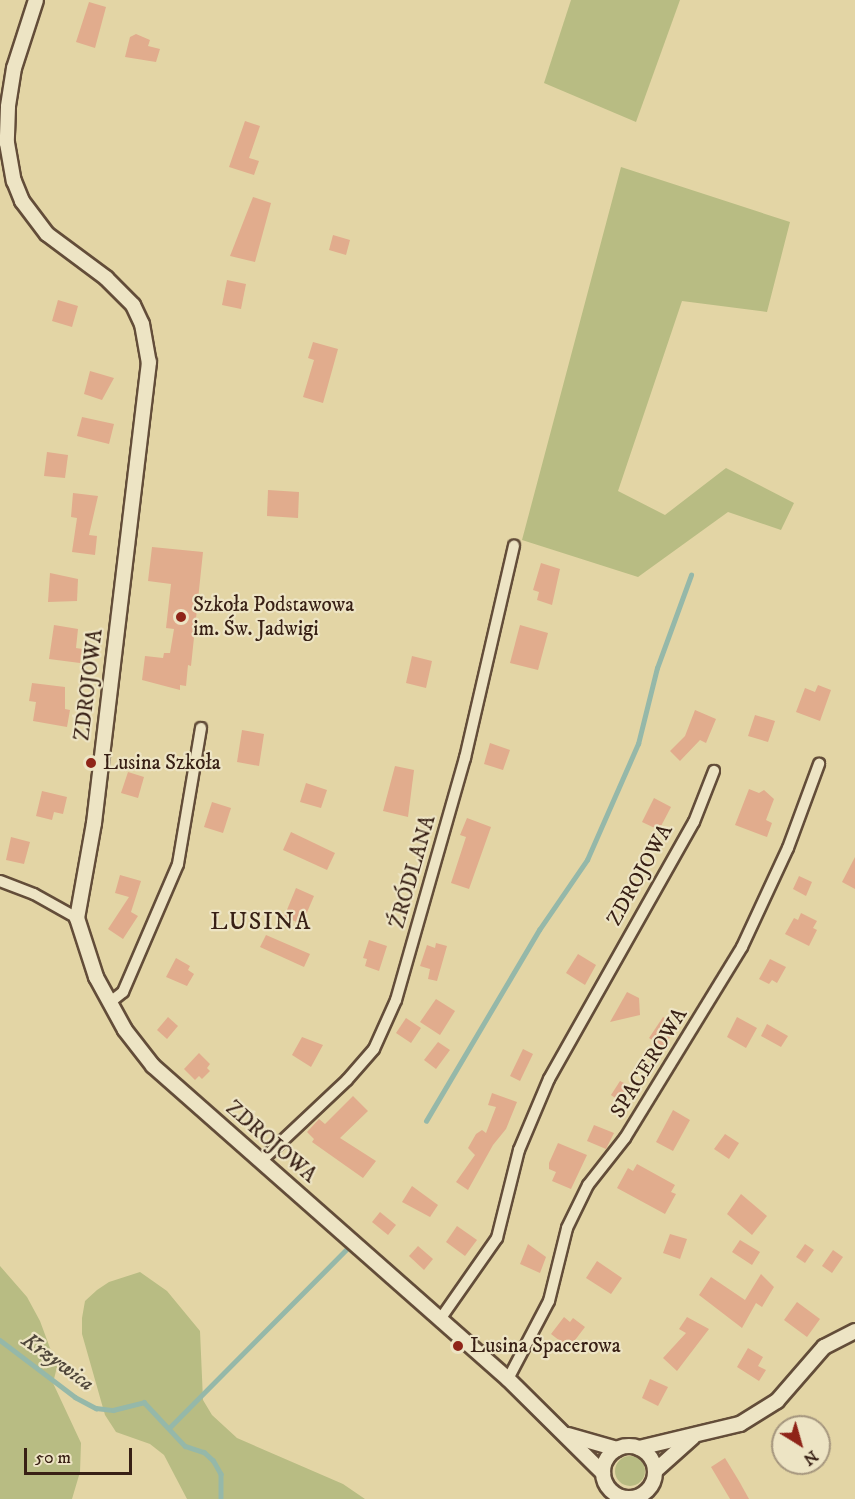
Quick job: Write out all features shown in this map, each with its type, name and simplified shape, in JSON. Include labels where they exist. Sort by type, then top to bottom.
[{"type":"street","name":"ZDROJOWA","points":[[36,0],[14,68],[8,107],[7,143],[14,181],[22,201],[47,234],[106,278],[133,305],[142,324],[149,362],[94,823],[77,918],[96,977],[109,1003],[153,1066],[441,1318],[568,1435],[574,1447],[603,1473]]},
{"type":"street","name":"ŹRÓDLANA","points":[[261,1161],[347,1080],[374,1049],[396,1000],[465,758],[514,546]]},
{"type":"street","points":[[109,1003],[123,992],[178,864],[201,728]]},
{"type":"street","name":"SPACEROWA","points":[[508,1379],[549,1301],[567,1228],[588,1185],[625,1138],[742,947],[788,848],[819,764]]},
{"type":"street","name":"ZDROJOWA","points":[[441,1318],[497,1238],[519,1150],[549,1080],[694,822],[714,771]]},
{"type":"street","points":[[0,881],[34,894],[77,918]]},
{"type":"street","points":[[693,1437],[655,1471],[645,1495],[633,1498],[619,1497],[607,1486],[603,1473],[606,1460],[617,1449],[639,1448],[680,1436],[693,1437],[740,1424],[761,1412],[796,1382],[824,1347],[855,1331]]},
{"type":"street","name":"ZDROJOWA","points":[[568,1435],[617,1449]]},
{"type":"street","points":[[639,1448],[651,1457],[655,1471]]},
{"type":"green space","points":[[571,0],[680,0],[636,122],[544,83]]},
{"type":"green space","points":[[621,167],[790,222],[767,312],[682,301],[618,491],[665,515],[726,468],[794,503],[781,530],[728,512],[638,577],[522,540]]},
{"type":"green space","points":[[0,1266],[27,1297],[40,1321],[57,1367],[53,1383],[81,1443],[80,1472],[72,1499],[0,1499]]},
{"type":"green space","points":[[140,1272],[167,1291],[200,1331],[203,1400],[212,1415],[237,1438],[343,1484],[365,1499],[187,1499],[164,1455],[150,1444],[116,1432],[105,1415],[82,1334],[82,1318],[85,1301],[97,1290],[109,1282]]},
{"type":"green space","points":[[630,1456],[641,1460],[645,1471],[641,1482],[630,1486],[619,1482],[615,1471],[619,1460]]},
{"type":"building","points":[[89,2],[106,7],[95,48],[76,42]]},
{"type":"building","points":[[136,34],[150,40],[148,46],[160,49],[156,62],[125,57],[130,37]]},
{"type":"building","points":[[245,121],[260,126],[249,158],[259,161],[254,175],[229,167]]},
{"type":"building","points":[[253,197],[271,203],[255,262],[230,256]]},
{"type":"building","points":[[333,235],[350,240],[346,255],[329,250]]},
{"type":"building","points":[[227,280],[246,284],[241,309],[222,305]]},
{"type":"building","points":[[58,300],[78,306],[72,327],[52,321]]},
{"type":"building","points":[[313,342],[338,349],[323,403],[303,397],[314,360],[308,358]]},
{"type":"building","points":[[90,371],[114,378],[102,400],[84,394]]},
{"type":"building","points":[[82,417],[114,424],[109,444],[77,436]]},
{"type":"building","points":[[47,452],[68,455],[65,478],[44,476]]},
{"type":"building","points":[[268,490],[299,492],[298,518],[267,516]]},
{"type":"building","points":[[73,493],[98,496],[89,535],[97,536],[95,555],[72,552],[77,518],[71,517]]},
{"type":"building","name":"Szkoła Podstawowa im. Św. Jadwigi","points":[[152,547],[203,552],[191,666],[188,665],[186,686],[180,685],[180,690],[142,680],[145,656],[163,658],[164,653],[170,653],[174,629],[166,628],[171,584],[148,581]]},
{"type":"building","points":[[541,563],[560,569],[552,605],[537,600],[539,592],[533,590]]},
{"type":"building","points":[[50,573],[78,579],[77,601],[48,602]]},
{"type":"building","points":[[54,625],[78,629],[76,648],[82,649],[80,663],[49,659]]},
{"type":"building","points":[[520,625],[548,633],[538,670],[510,663]]},
{"type":"building","points":[[412,656],[432,661],[426,688],[406,683]]},
{"type":"building","points":[[32,683],[65,687],[65,709],[70,710],[67,727],[33,721],[36,702],[29,701]]},
{"type":"building","points":[[818,685],[831,690],[820,721],[796,712],[805,688],[815,692]]},
{"type":"building","points":[[695,710],[716,719],[706,743],[700,740],[680,761],[670,751],[685,736]]},
{"type":"building","points":[[755,715],[775,721],[768,742],[748,736]]},
{"type":"building","points":[[242,730],[264,734],[259,766],[237,762]]},
{"type":"building","points":[[490,743],[510,750],[503,770],[484,764]]},
{"type":"building","points":[[395,766],[414,770],[408,817],[383,811]]},
{"type":"building","points":[[128,772],[144,777],[138,798],[121,793]]},
{"type":"building","points":[[306,783],[327,790],[321,808],[300,802]]},
{"type":"building","points":[[749,789],[759,793],[764,790],[774,799],[766,820],[772,823],[767,837],[735,825]]},
{"type":"building","points":[[42,791],[67,797],[63,814],[54,812],[52,820],[36,816]]},
{"type":"building","points":[[654,798],[671,807],[659,830],[642,822]]},
{"type":"building","points":[[212,802],[231,808],[223,833],[204,827]]},
{"type":"building","points":[[467,818],[491,827],[469,889],[451,883],[466,837],[460,835]]},
{"type":"building","points":[[291,832],[335,853],[327,870],[283,850]]},
{"type":"building","points":[[11,837],[30,842],[24,864],[6,860]]},
{"type":"building","points":[[855,857],[855,889],[842,882]]},
{"type":"building","points":[[120,875],[141,881],[131,912],[138,916],[123,939],[108,929],[129,897],[115,893]]},
{"type":"building","points":[[799,876],[812,882],[806,896],[793,889]]},
{"type":"building","points":[[296,888],[314,896],[302,924],[284,917]]},
{"type":"building","points":[[801,913],[817,921],[813,928],[817,930],[809,946],[785,934],[794,918],[798,920]]},
{"type":"building","points":[[266,935],[310,954],[304,967],[260,947]]},
{"type":"building","points":[[369,940],[387,946],[379,971],[365,966],[367,959],[363,958]]},
{"type":"building","points":[[436,943],[447,946],[437,981],[428,979],[430,969],[420,966],[427,945],[435,948]]},
{"type":"building","points":[[578,954],[596,965],[585,985],[566,973]]},
{"type":"building","points":[[176,958],[190,966],[188,970],[194,974],[187,986],[166,977]]},
{"type":"building","points":[[770,959],[786,967],[777,983],[772,980],[769,984],[759,979]]},
{"type":"building","points":[[627,992],[639,998],[640,1015],[610,1022]]},
{"type":"building","points":[[436,999],[455,1011],[440,1035],[420,1022]]},
{"type":"building","points":[[168,1017],[178,1026],[167,1039],[157,1030]]},
{"type":"building","points":[[663,1017],[677,1026],[664,1047],[649,1038]]},
{"type":"building","points":[[737,1017],[757,1028],[746,1048],[727,1037]]},
{"type":"building","points":[[406,1018],[421,1028],[411,1043],[396,1033]]},
{"type":"building","points":[[767,1024],[788,1036],[781,1047],[761,1036]]},
{"type":"building","points":[[302,1037],[323,1045],[311,1067],[292,1055]]},
{"type":"building","points":[[438,1042],[450,1050],[436,1069],[424,1060]]},
{"type":"building","points":[[523,1049],[533,1054],[520,1081],[510,1076]]},
{"type":"building","points":[[199,1053],[210,1064],[207,1068],[210,1071],[202,1079],[199,1076],[195,1080],[184,1069]]},
{"type":"building","points":[[620,1081],[632,1087],[624,1104],[611,1095]]},
{"type":"building","points":[[492,1093],[517,1102],[506,1129],[493,1145],[468,1190],[456,1182],[475,1155],[468,1148],[476,1134],[482,1130],[486,1133],[496,1107],[488,1105]]},
{"type":"building","points":[[353,1096],[368,1111],[340,1138],[376,1161],[363,1178],[312,1142],[314,1139],[307,1132],[319,1119],[325,1124]]},
{"type":"building","points":[[673,1110],[690,1120],[673,1151],[656,1142]]},
{"type":"building","points":[[594,1125],[614,1133],[606,1149],[587,1141]]},
{"type":"building","points":[[725,1134],[739,1143],[729,1159],[714,1149]]},
{"type":"building","points":[[558,1143],[587,1155],[571,1189],[552,1181],[556,1172],[549,1169],[549,1163]]},
{"type":"building","points":[[637,1164],[675,1185],[671,1192],[676,1194],[665,1214],[617,1188],[628,1168],[633,1171]]},
{"type":"building","points":[[412,1186],[438,1205],[430,1217],[402,1202]]},
{"type":"building","points":[[741,1194],[767,1216],[752,1235],[727,1214]]},
{"type":"building","points":[[380,1212],[396,1225],[388,1235],[372,1222]]},
{"type":"building","points":[[457,1226],[477,1240],[465,1256],[446,1242]]},
{"type":"building","points":[[670,1234],[687,1239],[680,1259],[663,1253]]},
{"type":"building","points":[[740,1240],[760,1252],[752,1265],[732,1252]]},
{"type":"building","points":[[528,1244],[546,1257],[540,1273],[520,1264]]},
{"type":"building","points":[[805,1244],[814,1250],[805,1263],[796,1257]]},
{"type":"building","points":[[418,1246],[433,1259],[424,1270],[409,1256]]},
{"type":"building","points":[[833,1250],[843,1257],[832,1273],[822,1266]]},
{"type":"building","points":[[597,1261],[622,1278],[611,1294],[586,1278]]},
{"type":"building","points":[[761,1274],[774,1287],[762,1307],[756,1303],[742,1328],[699,1295],[711,1277],[745,1300]]},
{"type":"building","points":[[797,1302],[820,1319],[807,1337],[784,1320]]},
{"type":"building","points":[[564,1317],[570,1322],[573,1318],[585,1327],[569,1348],[551,1334]]},
{"type":"building","points":[[687,1317],[709,1329],[677,1371],[663,1358],[686,1333],[679,1329]]},
{"type":"building","points":[[748,1348],[763,1357],[758,1366],[766,1370],[759,1381],[737,1367]]},
{"type":"building","points":[[650,1379],[668,1387],[658,1406],[642,1398]]},
{"type":"building","points":[[725,1458],[749,1499],[730,1499],[711,1467]]},
{"type":"waterway","points":[[426,1121],[539,930],[587,860],[638,744],[657,668],[691,575]]},
{"type":"waterway","points":[[169,1428],[348,1248]]},
{"type":"waterway","name":"Krzywica","points":[[0,1340],[75,1397],[96,1408],[113,1410],[144,1402],[185,1446],[204,1452],[213,1460],[221,1474],[221,1499]]},
{"type":"place","name":"Szkoła Podstawowa im. Św. Jadwigi","points":[[181,617]]},
{"type":"place","name":"Lusina Szkoła","points":[[91,763]]},
{"type":"place","name":"Lusina Spacerowa","points":[[458,1346]]},
{"type":"district","name":"LUSINA","points":[[261,923]]}]
